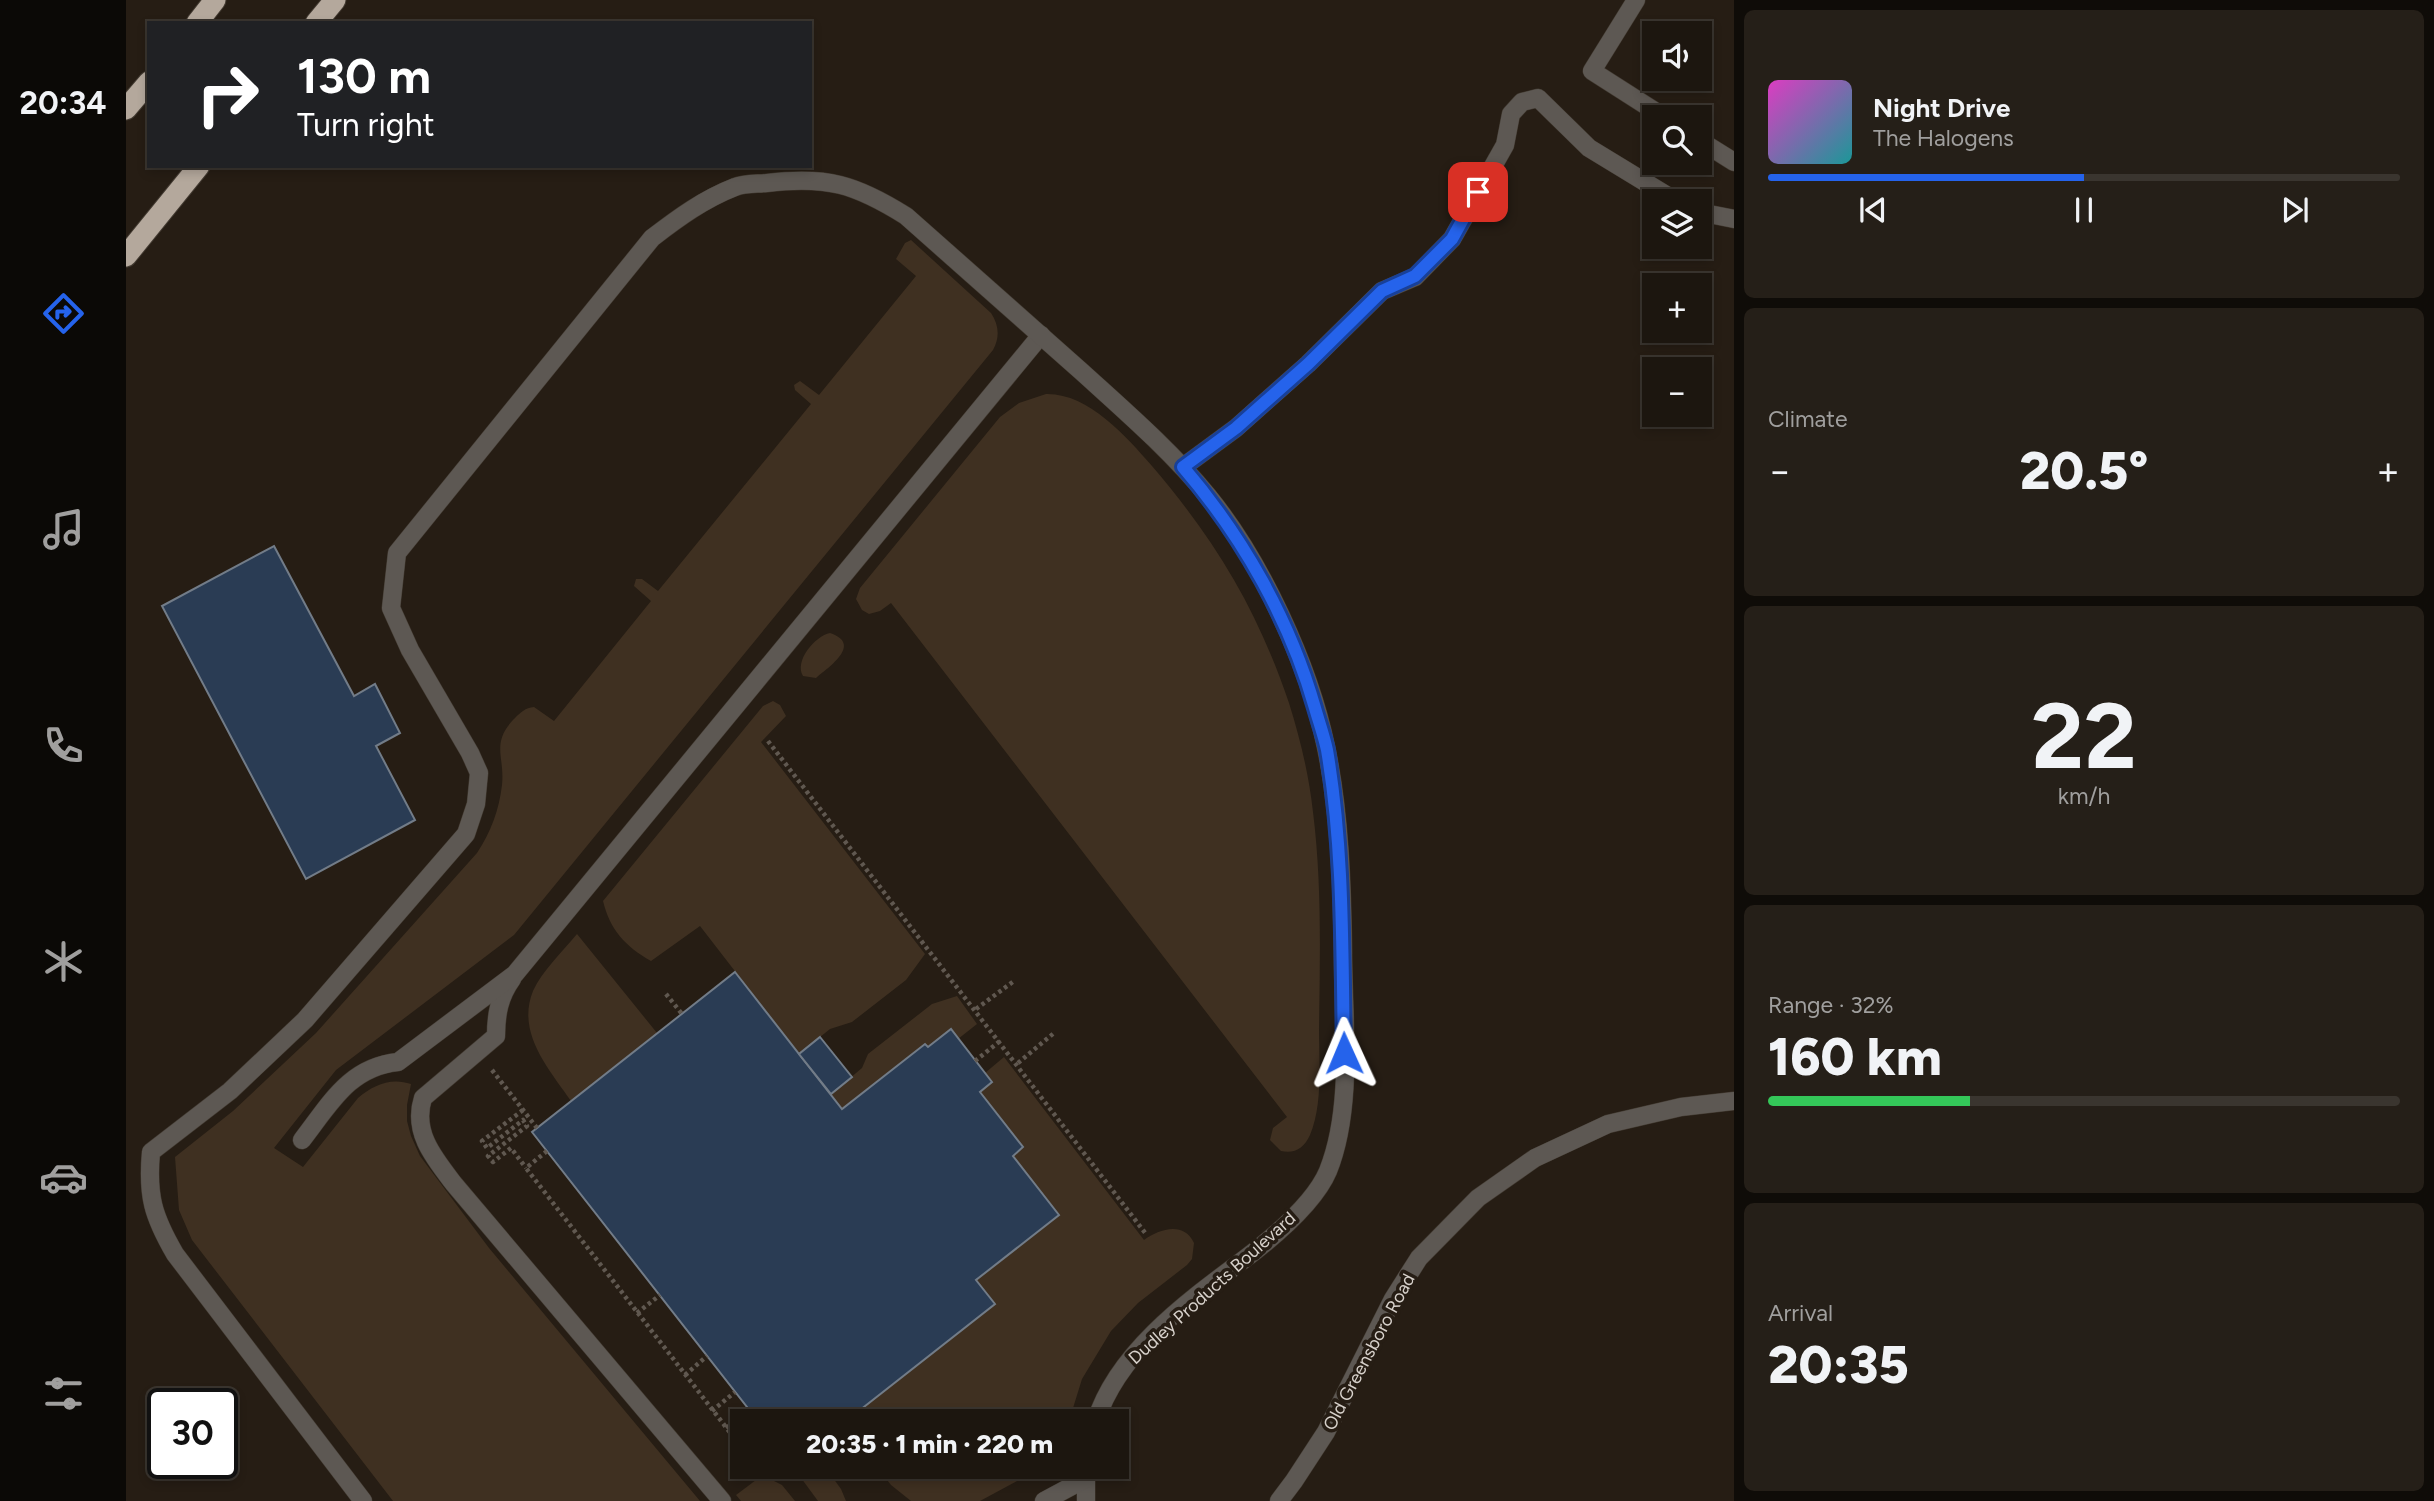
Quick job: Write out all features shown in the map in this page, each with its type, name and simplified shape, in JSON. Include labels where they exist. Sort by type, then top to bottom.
[{"type":"highway","points":[[199,21],[215,0]]},
{"type":"highway","points":[[319,21],[335,0]]},
{"type":"highway","points":[[126,109],[147,84]]},
{"type":"highway","points":[[126,256],[197,168]]},
{"type":"street","points":[[1636,0],[1592,71],[1645,105]]},
{"type":"street","points":[[1183,467],[1255,411],[1318,355],[1382,291],[1415,276],[1452,239],[1504,145],[1511,114],[1522,102],[1538,99],[1589,148],[1656,189]]},
{"type":"street","points":[[1712,148],[1734,162]]},
{"type":"street","name":"Dudley Products Boulevard","points":[[363,1501],[175,1254],[158,1224],[151,1200],[150,1152],[230,1091],[305,1020],[466,834],[476,804],[479,773],[410,650],[391,608],[397,553],[652,238],[690,209],[737,186],[795,180],[838,183],[877,197],[906,216],[1166,447],[1210,499],[1246,553],[1279,613],[1307,678],[1326,747],[1342,884],[1344,1076],[1339,1128],[1327,1174],[1305,1205],[1276,1235],[1136,1350],[1103,1398],[1100,1409]]},
{"type":"street","points":[[1712,215],[1734,219]]},
{"type":"street","points":[[722,1501],[436,1160],[420,1129],[419,1109],[423,1098],[496,1036],[496,1016],[503,991],[515,975],[1041,335]]},
{"type":"street","points":[[302,1140],[344,1085],[365,1071],[398,1062],[515,975]]},
{"type":"street","name":"Old Greensboro Road","points":[[1279,1501],[1326,1433],[1393,1299],[1419,1258],[1478,1198],[1535,1158],[1608,1124],[1681,1107],[1734,1101]]},
{"type":"street","points":[[1044,1501],[1076,1479]]},
{"type":"street","points":[[1085,1479],[1086,1501]]},
{"type":"path","points":[[768,741],[1018,1063],[1146,1234]]},
{"type":"path","points":[[976,1009],[1013,981]]},
{"type":"path","points":[[666,994],[682,1014]]},
{"type":"path","points":[[1018,1063],[1054,1033]]},
{"type":"path","points":[[975,1060],[1000,1041]]},
{"type":"path","points":[[478,1051],[537,1128]]},
{"type":"path","points":[[523,1110],[482,1141],[487,1148],[523,1120],[527,1126],[488,1156],[493,1162],[511,1148],[730,1433]]},
{"type":"path","points":[[526,1168],[547,1151]]},
{"type":"path","points":[[637,1313],[660,1295]]},
{"type":"path","points":[[685,1375],[707,1356]]},
{"type":"path","points":[[712,1411],[735,1392]]},
{"type":"path","points":[[726,1428],[730,1425]]},
{"type":"shaded area","points":[[911,240],[991,313],[998,331],[993,350],[514,935],[336,1070],[274,1148],[303,1167],[364,1093],[389,1082],[411,1084],[407,1121],[420,1156],[489,1248],[700,1501],[393,1501],[192,1240],[179,1210],[175,1157],[233,1111],[316,1033],[477,853],[494,820],[499,803],[502,785],[500,750],[507,727],[521,712],[534,707],[554,721],[651,601],[634,586],[636,579],[642,579],[658,591],[811,404],[795,390],[794,385],[800,381],[819,395],[916,276],[896,259],[905,243]]},
{"type":"shaded area","points":[[1046,394],[1077,401],[1105,418],[1130,442],[1175,494],[1215,549],[1248,606],[1277,669],[1289,703],[1304,757],[1311,798],[1320,920],[1319,1097],[1310,1135],[1302,1147],[1295,1151],[1281,1151],[1270,1140],[1273,1128],[1287,1117],[891,603],[880,611],[869,614],[862,610],[856,599],[860,588],[1000,417],[1019,403]]},
{"type":"shaded area","points":[[830,633],[844,643],[840,656],[816,678],[803,676],[801,663],[807,650],[818,639]]},
{"type":"shaded area","points":[[773,701],[780,705],[786,716],[761,742],[925,954],[906,980],[852,1022],[830,1029],[799,1054],[700,926],[651,961],[614,929],[603,901],[763,706]]},
{"type":"shaded area","points":[[577,934],[657,1033],[571,1101],[537,1050],[529,1021],[529,1006],[533,991],[542,976]]},
{"type":"shaded area","points":[[957,996],[977,1024],[958,1039],[951,1030],[928,1047],[925,1044],[842,1109],[831,1094],[862,1068],[868,1054],[932,1004]]},
{"type":"shaded area","points":[[1004,1057],[1144,1240],[1164,1230],[1178,1229],[1190,1236],[1194,1243],[1192,1259],[1138,1303],[1111,1331],[1082,1379],[1073,1409],[861,1409],[994,1304],[976,1280],[1058,1215],[1013,1156],[1023,1147],[980,1092],[985,1073]]},
{"type":"shaded area","points":[[770,1479],[782,1485],[795,1501],[741,1501],[736,1495],[756,1480]]},
{"type":"shaded area","points":[[802,1479],[834,1479],[846,1501],[818,1501]]},
{"type":"shaded area","points":[[886,1479],[1021,1479],[980,1501],[911,1501]]},
{"type":"building","points":[[274,546],[354,696],[375,684],[400,733],[376,746],[415,820],[306,879],[162,606]]},
{"type":"building","points":[[735,972],[842,1109],[925,1044],[928,1047],[951,1029],[992,1082],[980,1092],[1023,1147],[1013,1156],[1059,1215],[976,1280],[995,1304],[861,1409],[749,1409],[532,1132]]},
{"type":"building","points":[[820,1037],[852,1077],[831,1094],[799,1054]]},
{"type":"route","points":[[1344,1053],[1342,884],[1326,747],[1307,678],[1279,613],[1246,553],[1210,499],[1183,467],[1236,428],[1308,364],[1382,291],[1415,276],[1452,239],[1478,192]]}]
